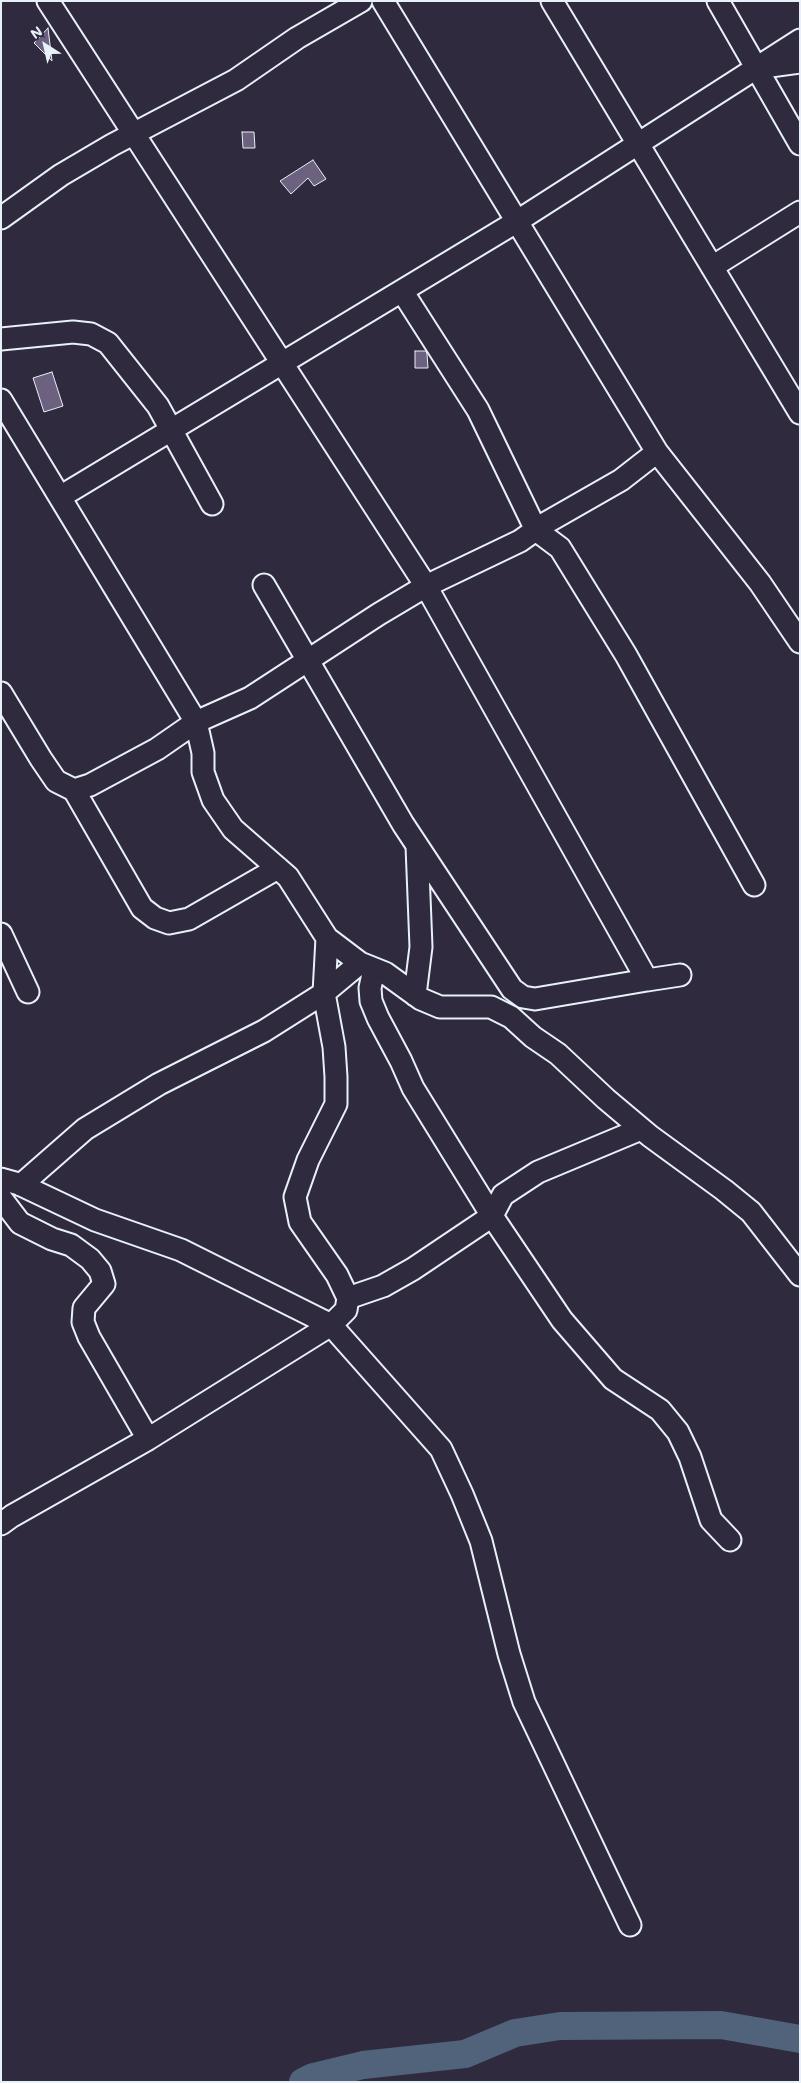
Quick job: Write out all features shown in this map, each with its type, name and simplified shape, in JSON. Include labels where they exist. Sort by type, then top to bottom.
[{"type":"street","points":[[48,1],[284,363],[426,586],[647,980]]},
{"type":"street","points":[[1,218],[61,175],[134,133],[236,80],[297,38],[361,1]]},
{"type":"street","points":[[382,1],[657,452],[760,584],[800,642]]},
{"type":"street","points":[[552,1],[800,413]]},
{"type":"street","points":[[718,1],[800,144]]},
{"type":"street","points":[[60,497],[516,222],[800,40]]},
{"type":"street","points":[[756,68],[800,62]]},
{"type":"street","points":[[712,267],[800,212]]},
{"type":"street","points":[[402,291],[478,410],[536,530],[560,548],[626,655],[754,885]]},
{"type":"street","points":[[1,338],[74,332],[91,334],[108,343],[158,406],[212,504]]},
{"type":"street","points":[[1,400],[196,722],[203,753],[203,772],[213,800],[233,829],[288,877],[327,938],[367,966],[385,973],[415,995],[440,1007],[491,1007],[511,1016],[533,1037],[558,1054],[641,1129],[751,1212],[800,1275]]},
{"type":"street","points":[[74,790],[107,778],[157,749],[196,722],[250,698],[426,586],[520,541],[621,480],[657,452]]},
{"type":"street","points":[[264,584],[417,845],[512,989],[523,997],[550,997],[680,974]]},
{"type":"street","points":[[1,693],[8,721],[56,781],[74,790],[142,908],[155,918],[169,923],[189,919],[278,868]]},
{"type":"street","points":[[415,995],[420,947],[417,845]]},
{"type":"street","points":[[1,934],[28,992]]},
{"type":"street","points":[[1,1524],[148,1439],[331,1325],[346,1310],[348,1298],[337,1275],[300,1222],[295,1197],[308,1160],[336,1104],[334,1047],[324,992],[327,938]]},
{"type":"street","points":[[21,1186],[85,1129],[118,1108],[158,1084],[264,1031],[367,966]]},
{"type":"street","points":[[367,966],[371,1001],[378,1018],[413,1088],[492,1216],[568,1327],[613,1379],[660,1410],[678,1432],[690,1457],[711,1520],[730,1540]]},
{"type":"street","points":[[511,1016],[523,997]]},
{"type":"street","points":[[348,1298],[383,1286],[492,1216],[503,1195],[538,1172],[641,1129]]},
{"type":"street","points":[[1,1179],[21,1186],[95,1220],[181,1250],[331,1325],[441,1449],[481,1541],[509,1654],[524,1702],[630,1925]]},
{"type":"street","points":[[1,1198],[20,1223],[52,1239],[71,1245],[90,1259],[100,1271],[104,1284],[84,1308],[83,1322],[89,1337],[148,1439]]},
{"type":"building","points":[[48,28],[52,61],[34,43]]},
{"type":"building","points":[[242,132],[254,132],[255,148],[243,148]]},
{"type":"building","points":[[313,160],[326,179],[314,186],[308,178],[291,194],[280,181]]},
{"type":"building","points":[[415,351],[426,351],[428,368],[415,368]]},
{"type":"building","points":[[52,372],[63,406],[44,412],[33,378]]},
{"type":"waterway","points":[[303,2082],[313,2077],[363,2065],[465,2054],[515,2033],[560,2026],[721,2025],[800,2039]]}]
